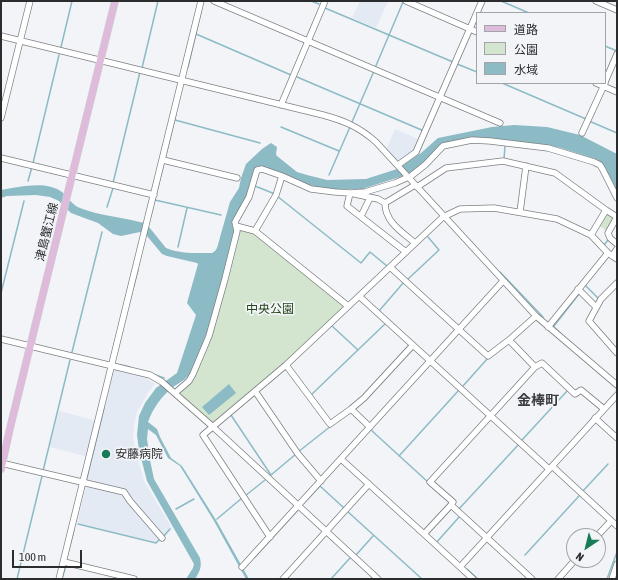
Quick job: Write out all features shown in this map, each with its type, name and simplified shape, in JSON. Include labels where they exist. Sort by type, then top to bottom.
[{"type":"main road","name":"津島蟹江線","points":[[1,465],[116,1]]},
{"type":"street","points":[[1,118],[30,1]]},
{"type":"street","points":[[59,579],[113,366],[202,1]]},
{"type":"street","points":[[214,1],[500,123]]},
{"type":"street","points":[[282,105],[325,1]]},
{"type":"street","points":[[406,1],[476,32]]},
{"type":"street","points":[[477,12],[482,1]]},
{"type":"street","points":[[596,1],[617,10]]},
{"type":"street","points":[[398,166],[416,152],[476,15]]},
{"type":"street","points":[[1,36],[347,122],[367,134],[536,316],[617,385]]},
{"type":"street","points":[[606,79],[617,54]]},
{"type":"street","points":[[582,132],[604,84],[617,92]]},
{"type":"street","points":[[350,193],[364,192],[408,177],[425,165],[443,146],[472,140],[490,140],[548,148],[594,162],[603,170],[617,198]]},
{"type":"street","points":[[1,158],[154,195]]},
{"type":"street","points":[[163,160],[238,178]]},
{"type":"street","points":[[173,392],[189,381],[194,374],[209,336],[226,279],[237,231],[236,222],[249,197],[258,170],[262,169],[282,176],[311,189],[350,193],[385,202],[446,168],[503,162],[526,166],[555,173],[617,217],[608,234],[617,244]]},
{"type":"street","points":[[520,212],[526,166]]},
{"type":"street","points":[[255,231],[276,195],[282,176]]},
{"type":"street","points":[[350,193],[347,206],[406,252]]},
{"type":"street","points":[[361,216],[370,198]]},
{"type":"street","points":[[385,202],[385,206],[392,224],[415,243]]},
{"type":"street","points":[[270,537],[203,435],[286,365],[443,217],[460,209],[494,208],[557,219],[591,235],[612,256]]},
{"type":"street","points":[[591,235],[606,210]]},
{"type":"street","points":[[236,226],[255,231],[348,306]]},
{"type":"street","points":[[548,327],[578,289],[612,256],[617,249]]},
{"type":"street","points":[[390,267],[488,356],[536,316]]},
{"type":"street","points":[[242,567],[503,281]]},
{"type":"street","points":[[617,283],[596,307],[589,321],[617,353]]},
{"type":"street","points":[[578,289],[596,307]]},
{"type":"street","points":[[359,296],[490,416],[617,526]]},
{"type":"street","points":[[1,339],[150,375],[162,382],[378,579]]},
{"type":"street","points":[[508,340],[535,367]]},
{"type":"street","points":[[286,365],[330,424],[364,398],[413,345]]},
{"type":"street","points":[[424,534],[453,502],[430,482],[535,367],[542,363],[576,394],[581,390],[604,409]]},
{"type":"street","points":[[255,391],[298,454],[321,481]]},
{"type":"street","points":[[460,567],[617,395]]},
{"type":"street","points":[[351,409],[370,427]]},
{"type":"street","points":[[596,418],[617,438]]},
{"type":"street","points":[[341,459],[473,579]]},
{"type":"street","points":[[1,465],[124,492],[162,538]]},
{"type":"street","points":[[283,579],[369,484]]},
{"type":"street","points":[[450,505],[532,579]]},
{"type":"street","points":[[604,528],[611,520]]},
{"type":"street","points":[[64,562],[134,579]]},
{"type":"street","points":[[612,579],[617,564]]},
{"type":"street","points":[[558,579],[568,568]]},
{"type":"shaded area","points":[[360,1],[388,1],[376,28],[352,18]]},
{"type":"shaded area","points":[[395,129],[420,140],[416,149],[398,163],[386,150]]},
{"type":"shaded area","name":"安藤病院","points":[[114,370],[147,379],[155,384],[149,391],[137,412],[133,437],[144,481],[172,528],[156,542],[77,523],[93,458],[50,447],[59,411],[101,422]]},
{"type":"green space","points":[[605,212],[614,219],[607,231],[598,225]]},
{"type":"green space","name":"中央公園","points":[[240,229],[253,233],[345,305],[278,369],[215,422],[212,422],[179,393],[195,375]]},
{"type":"water","points":[[514,125],[547,127],[580,135],[617,154],[617,192],[611,179],[598,160],[561,148],[541,144],[499,140],[442,143],[429,158],[409,174],[362,189],[327,189],[317,187],[260,166],[256,167],[246,198],[232,225],[234,230],[221,284],[199,354],[187,377],[173,387],[161,399],[152,412],[148,422],[157,429],[171,458],[182,466],[216,520],[249,579],[246,579],[214,521],[180,466],[168,458],[156,435],[148,429],[147,439],[154,479],[200,558],[200,569],[195,579],[186,579],[194,564],[147,481],[139,450],[137,435],[139,416],[145,403],[156,388],[177,373],[196,315],[187,303],[198,264],[162,254],[147,236],[140,232],[121,236],[113,234],[98,223],[71,213],[59,201],[50,197],[36,195],[7,196],[1,198],[1,190],[32,185],[56,188],[77,207],[96,213],[144,223],[166,248],[183,252],[212,253],[217,248],[230,202],[239,188],[246,164],[271,143],[277,147],[277,156],[297,172],[327,180],[366,179],[397,169],[421,153],[438,138],[492,127]]},
{"type":"water","points":[[229,384],[236,393],[209,415],[202,407]]},
{"type":"waterway","points":[[61,47],[72,1]]},
{"type":"waterway","points":[[142,68],[158,1]]},
{"type":"waterway","points":[[311,1],[319,4]]},
{"type":"waterway","points":[[501,1],[527,12]]},
{"type":"waterway","points":[[375,68],[403,2]]},
{"type":"waterway","points":[[325,8],[453,62]]},
{"type":"waterway","points":[[188,67],[201,12]]},
{"type":"waterway","points":[[196,34],[291,75]]},
{"type":"waterway","points":[[606,46],[617,51]]},
{"type":"waterway","points":[[33,163],[59,55]]},
{"type":"waterway","points":[[457,64],[476,72]]},
{"type":"waterway","points":[[352,122],[374,71]]},
{"type":"waterway","points":[[113,183],[140,72]]},
{"type":"waterway","points":[[297,77],[424,131]]},
{"type":"waterway","points":[[504,84],[586,119]]},
{"type":"waterway","points":[[165,159],[176,114]]},
{"type":"waterway","points":[[175,120],[260,143]]},
{"type":"waterway","points":[[589,121],[617,133]]},
{"type":"waterway","points":[[281,127],[339,151]]},
{"type":"waterway","points":[[329,175],[350,127]]},
{"type":"waterway","points":[[504,160],[505,145]]},
{"type":"waterway","points":[[150,219],[164,163]]},
{"type":"waterway","points":[[28,181],[32,167]]},
{"type":"waterway","points":[[255,186],[275,194]]},
{"type":"waterway","points":[[107,207],[113,188]]},
{"type":"waterway","points":[[277,196],[361,263],[370,252],[387,266]]},
{"type":"waterway","points":[[155,200],[221,215]]},
{"type":"waterway","points":[[1,293],[24,201]]},
{"type":"waterway","points":[[178,247],[187,208]]},
{"type":"waterway","points":[[72,352],[102,232]]},
{"type":"waterway","points":[[407,280],[439,250],[428,237]]},
{"type":"waterway","points":[[604,245],[608,240]]},
{"type":"waterway","points":[[127,311],[138,270]]},
{"type":"waterway","points":[[500,272],[543,317]]},
{"type":"waterway","points":[[380,312],[379,311],[404,282]]},
{"type":"waterway","points":[[585,285],[599,299]]},
{"type":"waterway","points":[[562,335],[554,326],[579,294]]},
{"type":"waterway","points":[[311,395],[386,323]]},
{"type":"waterway","points":[[332,326],[358,350]]},
{"type":"waterway","points":[[463,386],[488,358]]},
{"type":"waterway","points":[[43,471],[70,360]]},
{"type":"waterway","points":[[116,364],[130,367]]},
{"type":"waterway","points":[[153,374],[164,378]]},
{"type":"waterway","points":[[399,456],[459,390]]},
{"type":"waterway","points":[[522,440],[568,390]]},
{"type":"waterway","points":[[86,482],[104,408]]},
{"type":"waterway","points":[[231,415],[271,475]]},
{"type":"waterway","points":[[298,452],[331,426]]},
{"type":"waterway","points":[[371,430],[429,483]]},
{"type":"waterway","points":[[458,510],[519,444]]},
{"type":"waterway","points":[[271,475],[296,454]]},
{"type":"waterway","points":[[582,492],[608,464]]},
{"type":"waterway","points":[[17,579],[42,476]]},
{"type":"waterway","points":[[245,496],[265,480]]},
{"type":"waterway","points":[[304,503],[320,486],[344,508]]},
{"type":"waterway","points":[[525,555],[579,496]]},
{"type":"waterway","points":[[217,519],[242,498]]},
{"type":"waterway","points":[[176,509],[194,499]]},
{"type":"waterway","points":[[255,557],[297,511]]},
{"type":"waterway","points":[[347,511],[422,579]]},
{"type":"waterway","points":[[436,543],[460,516]]},
{"type":"waterway","points":[[78,524],[156,543],[160,539]]},
{"type":"waterway","points":[[163,537],[170,529]]},
{"type":"waterway","points":[[66,561],[74,530]]},
{"type":"waterway","points":[[356,555],[373,536]]},
{"type":"waterway","points":[[607,579],[617,552]]},
{"type":"waterway","points":[[331,579],[350,558]]},
{"type":"waterway","points":[[62,579],[66,565]]},
{"type":"waterway","points":[[467,569],[478,579]]},
{"type":"place","name":"安藤病院","points":[[106,454]]},
{"type":"district","name":"金棒町","points":[[538,401]]}]
